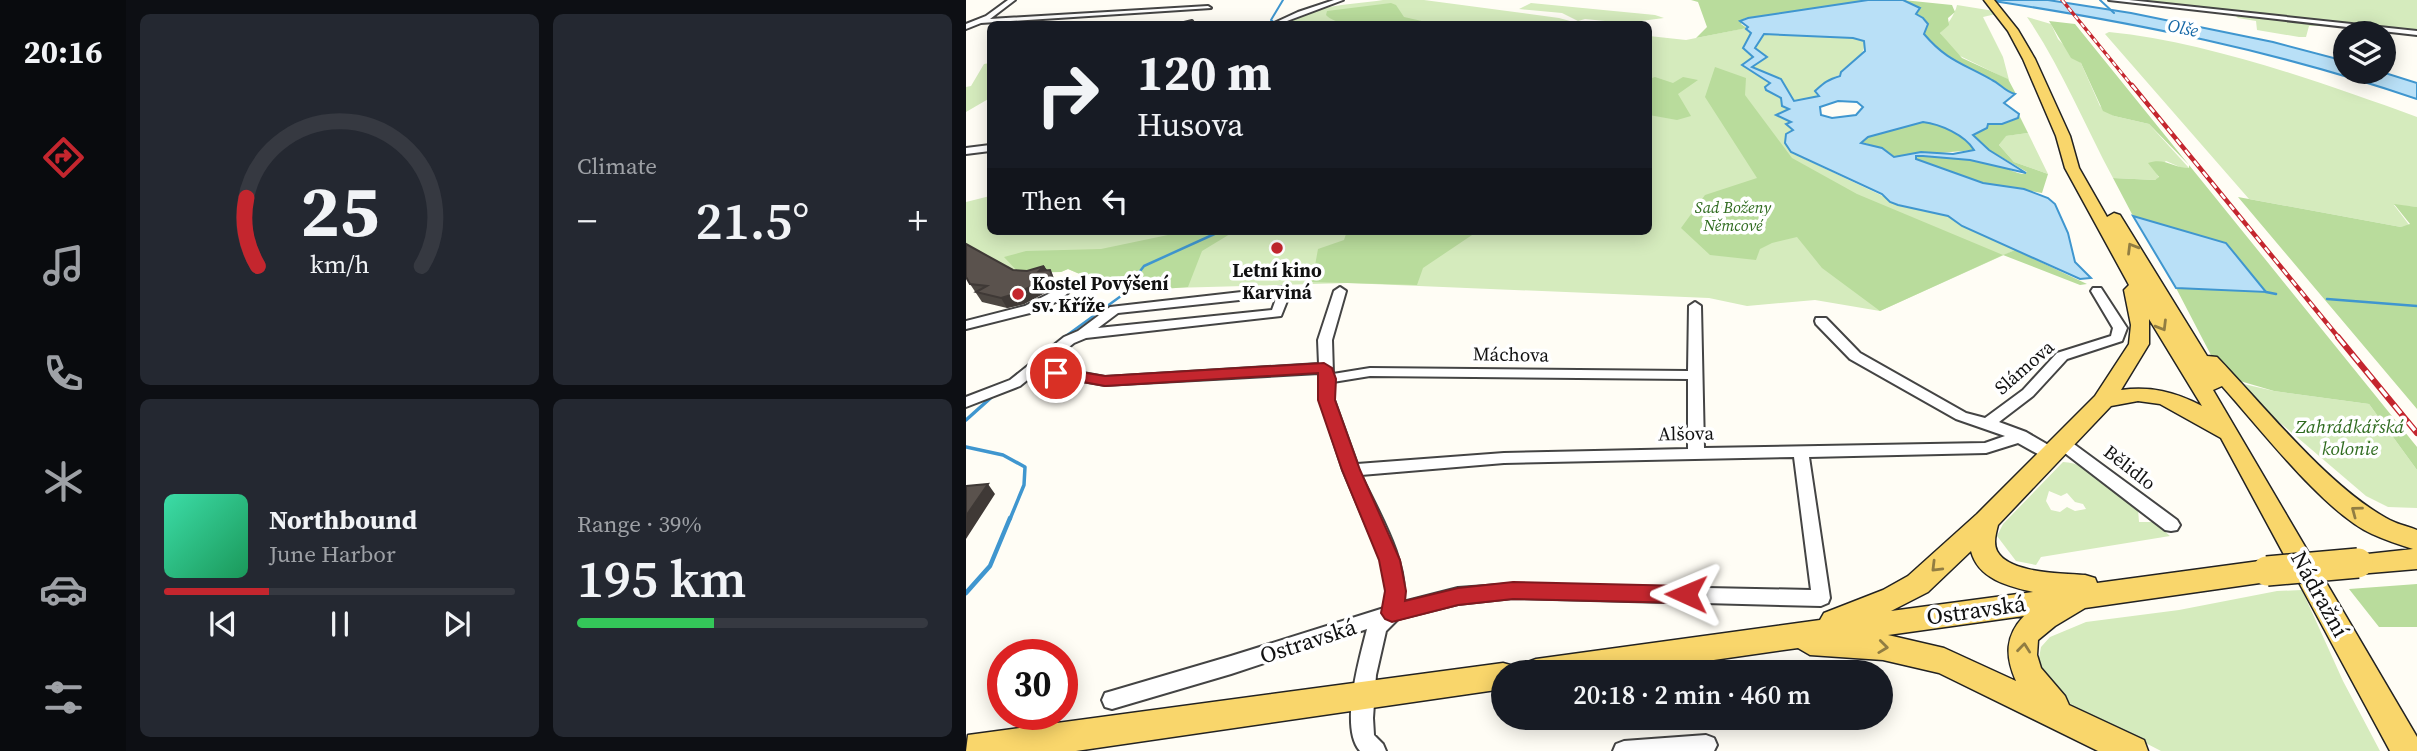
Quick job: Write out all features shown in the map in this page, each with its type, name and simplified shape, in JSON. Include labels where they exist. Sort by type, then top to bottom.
[{"type":"main road","points":[[1989,0],[2003,16],[2029,59],[2063,136],[2181,327],[2237,436],[2417,744]]},
{"type":"main road","points":[[2063,136],[2072,169],[2117,251],[2215,411],[2237,436]]},
{"type":"main road","points":[[1799,634],[1913,588],[1986,521],[2110,392],[2139,344],[2141,325],[2132,289],[2117,251]]},
{"type":"main road","points":[[2181,327],[2239,394],[2340,499],[2373,523],[2417,540]]},
{"type":"main road","points":[[2110,392],[2159,389],[2215,411]]},
{"type":"main road","points":[[2110,392],[2163,396],[2186,406],[2237,436]]},
{"type":"main road","name":"Nádražní","points":[[2237,436],[2407,751]]},
{"type":"main road","points":[[1986,521],[1980,535],[1985,555],[2001,570],[2019,580],[2126,589]]},
{"type":"main road","name":"Ostravská","points":[[1620,660],[2126,589],[2267,572],[2417,559]]},
{"type":"main road","points":[[2072,721],[2045,698],[2027,674],[2023,663],[2022,641],[2036,623],[2085,595]]},
{"type":"main road","points":[[1766,639],[1882,647],[1933,657],[2132,751]]},
{"type":"main road","points":[[968,751],[1491,678]]},
{"type":"main road","points":[[2384,710],[2399,751]]},
{"type":"street","points":[[966,27],[982,21],[1012,0]]},
{"type":"street","points":[[1283,21],[1340,0]]},
{"type":"street","points":[[2113,0],[2417,33]]},
{"type":"street","points":[[982,21],[1208,8]]},
{"type":"street","points":[[966,151],[987,148]]},
{"type":"street","points":[[966,325],[993,315],[1031,310],[1064,290]]},
{"type":"street","points":[[1340,290],[1325,340],[1327,400],[1351,470],[1390,560],[1396,591],[1392,613],[1377,627],[1364,696],[1364,740],[1375,751]]},
{"type":"street","points":[[971,400],[1014,383],[1032,368],[1114,310],[1285,291],[1277,313],[1076,337]]},
{"type":"street","name":"Slámova","points":[[1988,423],[2028,393],[2062,356],[2117,338],[2120,328],[2097,291]]},
{"type":"street","points":[[1228,318],[1234,297]]},
{"type":"street","points":[[1182,323],[1189,302]]},
{"type":"street","points":[[1695,306],[1696,454]]},
{"type":"street","name":"Slámova","points":[[1821,321],[1855,356],[1961,416],[2057,448]]},
{"type":"street","name":"Máchova","points":[[1032,368],[1105,381],[1370,372],[1694,375]]},
{"type":"street","name":"Alšova","points":[[1351,470],[1504,458],[1986,448],[2021,436]]},
{"type":"street","name":"Bělidlo","points":[[2057,448],[2171,525]]},
{"type":"street","name":"Ostravská","points":[[1112,700],[1392,613],[1458,596],[1513,591],[1821,598],[1801,453]]},
{"type":"street","points":[[1624,751],[1706,745]]},
{"type":"green space","points":[[1383,0],[1424,0],[1570,21],[1287,21],[1318,9]]},
{"type":"green space","points":[[1691,0],[1868,0],[1745,18],[1741,24],[1747,28],[1696,38],[1707,27],[1698,2]]},
{"type":"green space","points":[[1903,0],[1952,5],[1955,12],[1948,18],[1949,25],[1940,33],[1962,58],[2008,79],[2016,94],[2005,91],[1995,81],[1951,60],[1924,35],[1928,25],[1916,14],[1920,8]]},
{"type":"green space","points":[[2112,0],[2417,0],[2417,33],[2396,31],[2396,21],[2333,21],[2333,24]]},
{"type":"green space","points":[[1391,3],[1396,5],[1404,17],[1422,21],[1338,21],[1326,15],[1327,11]]},
{"type":"green space","points":[[1531,3],[1664,18],[1641,21],[1578,21],[1562,13],[1519,9]]},
{"type":"green space","points":[[1957,5],[1994,11],[1996,14],[1983,17],[2003,57],[2009,80],[1956,54],[1940,33]]},
{"type":"green space","points":[[2235,15],[2327,26],[2309,26],[2306,37],[2299,37],[2257,30],[2256,21]]},
{"type":"green space","points":[[2027,17],[2051,24],[2058,39],[2081,63],[2100,106],[2114,116],[2149,124],[2189,168],[2166,161],[2155,170],[2159,178],[2155,180],[2113,178],[2062,76]]},
{"type":"green space","points":[[2049,21],[2075,24],[2189,165],[2149,124],[2103,111],[2081,63],[2071,58]]},
{"type":"green space","name":"Sad Boženy Němcové","points":[[1746,28],[1751,34],[1853,38],[1864,41],[1860,57],[1815,91],[1819,96],[1794,101],[1787,108],[1788,111],[1776,115],[1791,122],[1786,124],[1793,130],[1786,134],[1786,144],[1792,153],[1906,207],[1949,216],[1962,226],[2015,250],[1880,311],[1815,300],[1747,306],[1709,298],[1348,283],[1171,288],[1174,283],[1125,275],[1089,278],[1068,269],[1061,272],[1016,274],[966,250],[966,202],[987,197],[987,235],[1652,235],[1652,36],[1686,40]]},
{"type":"green space","points":[[2109,32],[2147,37],[2226,54],[2417,117],[2417,207],[2394,205],[2410,226],[2401,227],[2249,199],[2105,34]]},
{"type":"green space","points":[[984,64],[987,64],[987,100],[966,112],[966,87],[971,86]]},
{"type":"green space","points":[[1715,67],[1746,78],[1745,95],[1792,158],[1857,194],[2003,255],[1880,311],[1822,268],[1797,237],[1760,249],[1756,260],[1710,255],[1681,228],[1705,195],[1757,178],[1705,97]]},
{"type":"green space","points":[[1683,77],[1698,80],[1678,94],[1691,116],[1677,120],[1652,116],[1652,78],[1673,83]]},
{"type":"green space","points":[[2019,115],[2028,133],[2006,136],[1999,145],[2014,162],[2048,174],[2042,193],[1982,183],[1932,167],[1915,158],[1932,156],[1971,160],[2023,174],[2027,172],[1989,150],[1973,135],[1987,128],[1988,124],[2012,121]]},
{"type":"green space","points":[[1923,122],[1952,131],[1974,150],[1894,157],[1882,148],[1861,142],[1868,137]]},
{"type":"green space","points":[[2028,133],[2048,174],[2014,162],[1999,145],[2005,136]]},
{"type":"green space","points":[[2154,161],[2184,168],[2189,168],[2189,165],[2417,447],[2417,470],[2369,404],[2274,391],[2233,379],[2213,359],[2176,288],[2216,289],[2150,223],[2133,216],[2113,178],[2155,180],[2159,177],[2148,163]]},
{"type":"green space","points":[[2238,197],[2401,227],[2410,224],[2394,204],[2417,207],[2417,409]]},
{"type":"green space","points":[[1168,235],[1228,235],[1202,251],[1188,287],[1115,293],[1131,276],[1089,278],[1068,269],[1061,272],[1018,272],[1004,257],[1026,251],[1101,249]]},
{"type":"green space","points":[[1346,235],[1472,235],[1423,268],[1417,285],[1312,282],[1318,249],[1344,240]]},
{"type":"green space","points":[[2015,250],[2087,284],[2080,285],[2003,255]]},
{"type":"green space","name":"Zahrádkářská kolonie","points":[[2235,382],[2274,391],[2369,404],[2417,470],[2417,508],[2388,507],[2366,496]]},
{"type":"green space","points":[[2063,462],[2084,467],[2094,473],[2138,509],[2139,522],[2154,522],[2170,536],[2041,557],[2036,565],[2016,561],[1997,536],[2003,524]],"holes":[[[2049,491],[2061,496],[2067,493],[2086,509],[2075,511],[2067,507],[2060,512],[2051,510],[2046,501]]]},
{"type":"green space","points":[[2417,584],[2417,627],[2379,627],[2349,589]]},
{"type":"green space","points":[[2302,590],[2343,681],[2380,751],[2161,751],[2070,704],[2054,690],[2042,672],[2039,658],[2041,647],[2050,637],[2086,622],[2179,610],[2277,591]]},
{"type":"water","points":[[1868,0],[1903,0],[1920,8],[1916,14],[1928,24],[1924,34],[1940,50],[2015,94],[2004,103],[2019,114],[2018,118],[2002,124],[1988,124],[1987,128],[1973,135],[1989,150],[2026,173],[1970,160],[1923,156],[1916,156],[1916,159],[1983,183],[2024,189],[2048,198],[2055,204],[2068,233],[2075,262],[2091,278],[2080,279],[1962,226],[1948,216],[1890,202],[1882,194],[1791,152],[1785,143],[1786,134],[1793,130],[1786,124],[1791,122],[1776,115],[1789,109],[1782,106],[1781,98],[1766,90],[1765,87],[1770,83],[1742,65],[1753,57],[1743,48],[1751,33],[1740,21]],"holes":[[[1764,34],[1853,38],[1864,41],[1865,51],[1841,72],[1840,76],[1815,91],[1819,96],[1794,101],[1781,79],[1752,67],[1767,57],[1755,48]],[[1838,101],[1857,102],[1863,107],[1856,115],[1832,118],[1821,115],[1820,107]],[[1923,122],[1952,131],[1974,150],[1953,154],[1921,152],[1894,157],[1882,148],[1861,143],[1868,137]]]},
{"type":"water","name":"Olše","points":[[1987,0],[2048,0],[2131,13],[2273,42],[2333,58],[2333,73],[2257,52],[2097,18]]},
{"type":"water","points":[[2396,76],[2417,83],[2417,99],[2369,84],[2396,84]]},
{"type":"water","points":[[2133,216],[2226,243],[2266,292],[2176,288]]},
{"type":"building","points":[[966,244],[1013,270],[1027,271],[1044,266],[1039,271],[1050,270],[1052,276],[1018,293],[1001,298],[976,292],[987,286],[970,284],[966,277]]},
{"type":"building","points":[[988,484],[966,516],[966,486]]},
{"type":"waterway","points":[[1272,21],[1283,0]]},
{"type":"waterway","points":[[2100,0],[2114,13]]},
{"type":"waterway","points":[[1063,338],[1121,296],[1144,266],[1212,235]]},
{"type":"waterway","points":[[2266,292],[2276,294]]},
{"type":"waterway","points":[[2327,299],[2417,306]]},
{"type":"waterway","points":[[1017,375],[1066,337]]},
{"type":"waterway","points":[[966,420],[995,394]]},
{"type":"waterway","points":[[966,447],[1003,455],[1025,467],[1024,485],[1010,519]]},
{"type":"waterway","points":[[966,593],[990,566],[1010,518]]},
{"type":"railway","points":[[2062,0],[2133,87]]},
{"type":"railway","points":[[2132,85],[2339,338]]},
{"type":"railway","points":[[2338,337],[2417,433]]},
{"type":"place","name":"Letní kino Karviná","points":[[1277,248]]},
{"type":"place","name":"Kostel Povýšení sv. Kříže","points":[[1018,294]]},
{"type":"route","points":[[1056,373],[1105,381],[1324,368],[1328,379],[1327,400],[1351,470],[1390,560],[1396,591],[1392,613],[1458,596],[1513,591],[1686,594]]}]
